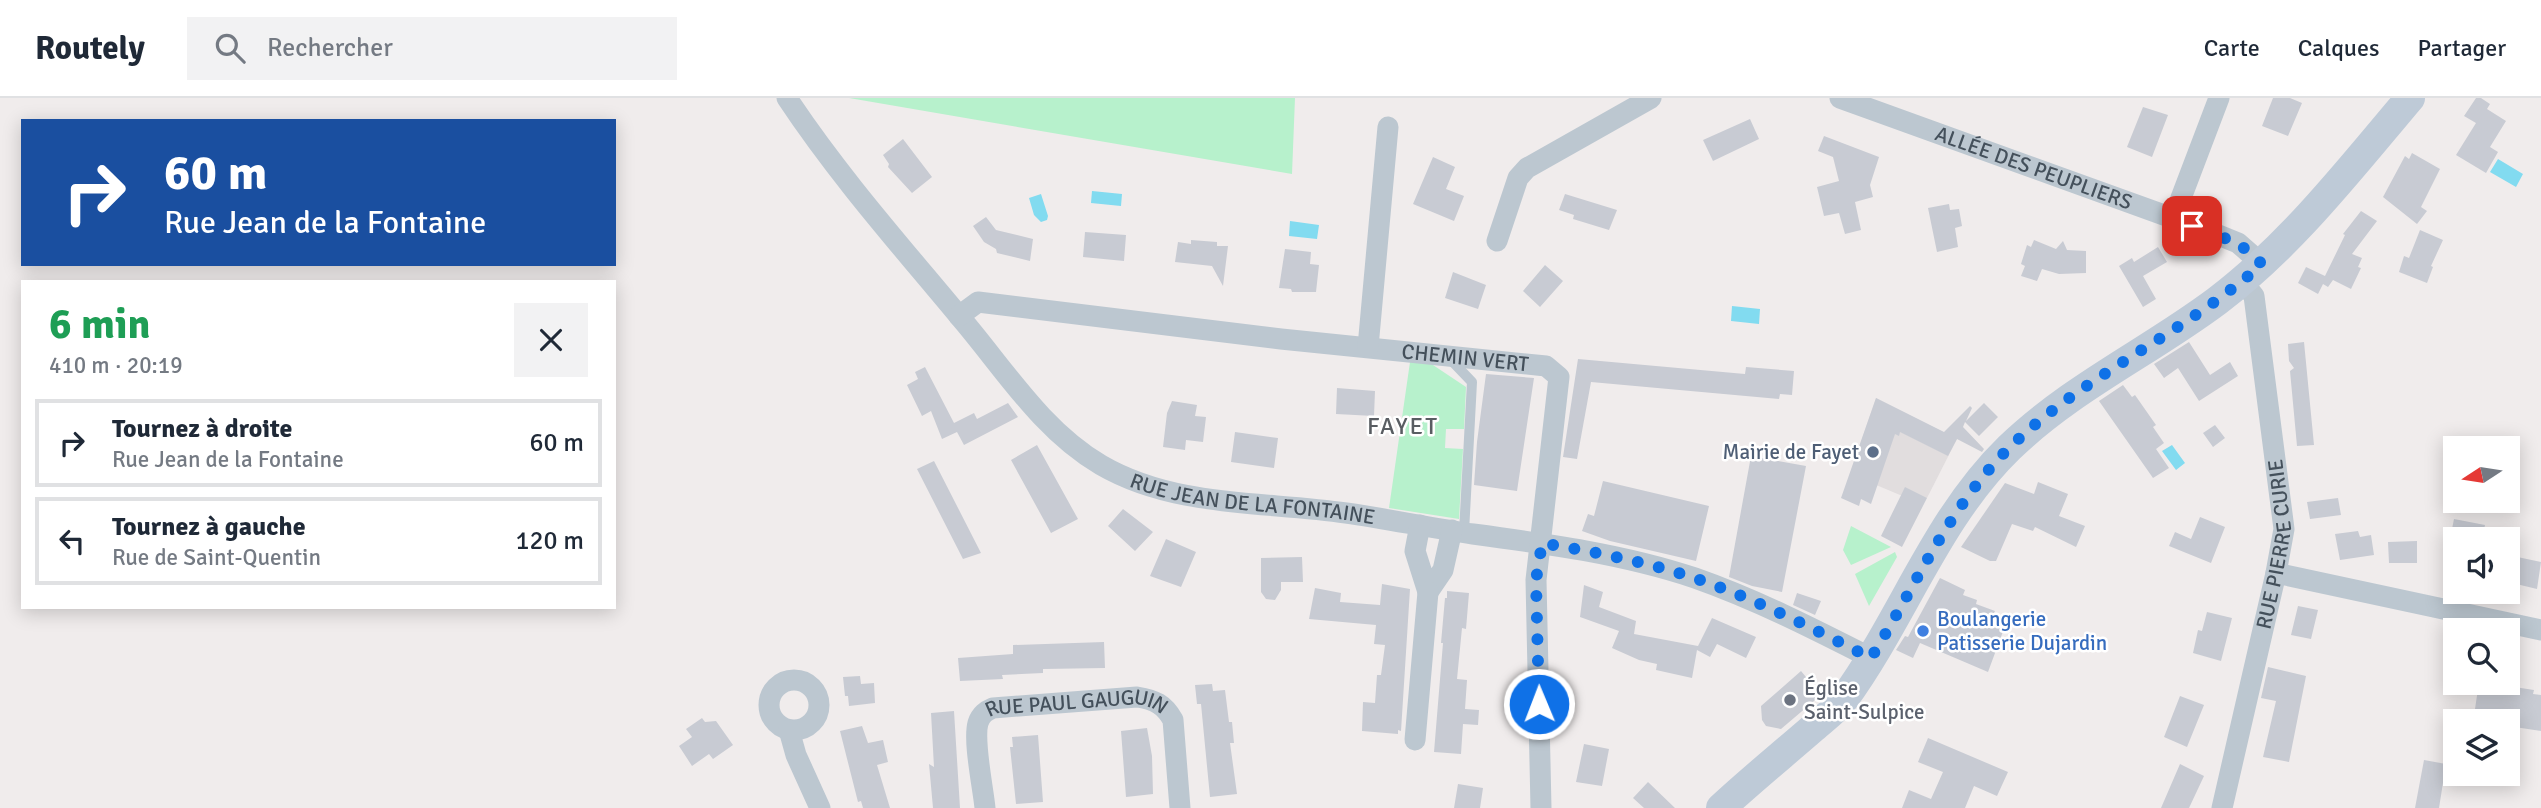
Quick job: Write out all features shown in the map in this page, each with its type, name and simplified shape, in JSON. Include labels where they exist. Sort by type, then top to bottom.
[{"type":"main road","points":[[1721,808],[1842,702],[1900,611],[1931,550],[1967,498],[2010,447],[2046,416],[2094,381],[2199,313],[2252,272],[2313,213],[2410,98]]},
{"type":"street","name":"RUE JEAN DE LA FONTAINE","points":[[787,98],[808,131],[1043,416],[1069,443],[1101,465],[1164,491],[1195,497],[1342,512],[1621,558],[1695,578],[1751,601],[1871,658]]},
{"type":"street","points":[[1497,241],[1518,178],[1527,168],[1651,98]]},
{"type":"street","name":"ALLÉE DES PEUPLIERS","points":[[1840,98],[1880,105],[2238,243],[2252,272]]},
{"type":"street","points":[[2174,219],[2219,98]]},
{"type":"street","points":[[1367,347],[1388,127]]},
{"type":"street","name":"RUE PIERRE CURIE","points":[[2222,808],[2284,529],[2252,272]]},
{"type":"street","name":"CHEMIN VERT","points":[[960,316],[978,302],[1281,340],[1546,366],[1559,377],[1542,543]]},
{"type":"street","points":[[1415,740],[1428,592],[1415,551],[1420,525]]},
{"type":"street","points":[[1428,592],[1443,570],[1458,531]]},
{"type":"street","points":[[1541,808],[1536,580],[1542,543]]},
{"type":"street","points":[[2276,573],[2541,630]]},
{"type":"street","name":"RUE PAUL GAUGUIN","points":[[985,808],[977,734],[978,722],[984,712],[993,708],[1137,696],[1155,700],[1167,708],[1173,720],[1180,808]]},
{"type":"street","points":[[789,730],[796,755],[820,808]]},
{"type":"lane","points":[[1446,355],[1472,382],[1458,531]]},
{"type":"shaded area","points":[[1876,398],[1957,439],[1927,498],[1900,495],[1850,474]]},
{"type":"green space","points":[[849,98],[1295,98],[1292,174]]},
{"type":"green space","points":[[1410,362],[1430,363],[1466,387],[1464,429],[1446,429],[1445,448],[1463,449],[1459,519],[1389,508]]},
{"type":"green space","points":[[1851,526],[1891,547],[1851,565],[1843,550]]},
{"type":"green space","points":[[1895,552],[1897,557],[1869,606],[1855,574]]},
{"type":"water","points":[[2498,159],[2523,174],[2516,187],[2490,172]]},
{"type":"water","points":[[1092,191],[1122,194],[1121,206],[1091,203]]},
{"type":"water","points":[[1041,194],[1048,216],[1047,220],[1041,222],[1034,215],[1029,198]]},
{"type":"water","points":[[1290,221],[1319,225],[1317,239],[1289,236]]},
{"type":"water","points":[[1732,306],[1760,309],[1759,324],[1731,321]]},
{"type":"water","points":[[2172,445],[2185,463],[2176,470],[2162,451]]},
{"type":"building","points":[[2273,98],[2290,98],[2302,103],[2288,136],[2262,126]]},
{"type":"building","points":[[2476,98],[2490,104],[2487,109],[2506,121],[2490,147],[2498,152],[2486,173],[2456,155],[2476,123],[2464,116]]},
{"type":"building","points":[[2143,107],[2168,115],[2152,157],[2127,147]]},
{"type":"building","points":[[1750,119],[1759,139],[1713,161],[1703,140]]},
{"type":"building","points":[[1824,136],[1879,157],[1870,185],[1873,197],[1855,202],[1861,230],[1845,234],[1839,213],[1824,216],[1817,187],[1839,181],[1833,157],[1818,151]]},
{"type":"building","points":[[903,139],[932,177],[912,193],[888,167],[883,155]]},
{"type":"building","points":[[2412,153],[2440,169],[2421,207],[2427,211],[2417,224],[2383,197],[2405,156],[2409,159]]},
{"type":"building","points":[[1433,157],[1455,167],[1446,189],[1464,196],[1454,221],[1413,204]]},
{"type":"building","points":[[1565,194],[1617,210],[1609,230],[1573,219],[1574,215],[1559,210]]},
{"type":"building","points":[[1949,204],[1950,210],[1959,209],[1962,226],[1955,228],[1958,247],[1937,252],[1928,208]]},
{"type":"building","points":[[2361,211],[2377,221],[2352,254],[2362,258],[2358,267],[2361,268],[2351,289],[2333,280],[2328,287],[2323,284],[2318,294],[2298,283],[2306,267],[2325,276],[2345,235],[2343,234]]},
{"type":"building","points":[[986,217],[996,230],[1033,239],[1030,261],[997,253],[996,249],[984,242],[973,226]]},
{"type":"building","points":[[2420,230],[2443,240],[2431,266],[2433,267],[2427,283],[2399,272],[2404,256],[2409,258]]},
{"type":"building","points":[[1085,232],[1126,235],[1124,261],[1083,257]]},
{"type":"building","points":[[1191,240],[1217,242],[1217,246],[1228,246],[1223,286],[1212,266],[1175,262],[1178,242],[1191,244]]},
{"type":"building","points":[[2034,240],[2056,249],[2063,241],[2067,250],[2086,251],[2086,273],[2059,274],[2042,269],[2037,281],[2021,276],[2025,266],[2021,264],[2027,245],[2031,247]]},
{"type":"building","points":[[2158,247],[2167,262],[2143,276],[2156,299],[2143,307],[2119,266],[2132,258],[2134,262]]},
{"type":"building","points":[[1285,249],[1311,252],[1310,264],[1319,265],[1316,292],[1292,292],[1291,289],[1279,288]]},
{"type":"building","points":[[1545,265],[1563,281],[1540,307],[1523,291]]},
{"type":"building","points":[[1453,272],[1486,285],[1478,309],[1445,298]]},
{"type":"building","points":[[2189,342],[2210,375],[2230,362],[2238,376],[2199,401],[2178,368],[2164,378],[2154,364]]},
{"type":"building","points":[[2304,342],[2314,445],[2297,446],[2290,371],[2294,368],[2289,361],[2288,344]]},
{"type":"building","points":[[1578,359],[1745,374],[1746,367],[1794,371],[1792,395],[1780,394],[1779,399],[1591,382],[1577,459],[1563,457]]},
{"type":"building","points":[[925,367],[954,423],[974,413],[977,419],[1008,403],[1018,417],[964,445],[957,432],[942,439],[931,411],[922,416],[907,385],[918,379],[915,372]]},
{"type":"building","points":[[1486,374],[1534,378],[1517,491],[1474,485]]},
{"type":"building","points":[[2123,385],[2132,397],[2135,395],[2156,425],[2153,427],[2164,443],[2156,449],[2169,468],[2153,478],[2099,401]]},
{"type":"building","points":[[1337,388],[1375,391],[1374,416],[1336,414]]},
{"type":"building","points":[[1876,398],[1944,432],[1970,406],[1972,408],[1966,421],[1984,403],[1998,417],[1979,436],[1965,422],[1963,427],[1984,449],[1982,452],[1957,439],[1948,456],[1900,432],[1899,436],[1895,434],[1871,504],[1861,499],[1859,506],[1841,498]]},
{"type":"building","points":[[1172,401],[1197,405],[1195,416],[1206,417],[1203,442],[1186,440],[1185,450],[1163,447],[1167,413]]},
{"type":"building","points":[[2215,425],[2225,438],[2213,447],[2203,433]]},
{"type":"building","points":[[1235,432],[1278,438],[1274,468],[1231,462]]},
{"type":"building","points":[[1037,445],[1078,519],[1051,533],[1011,460]]},
{"type":"building","points":[[1751,456],[1806,466],[1782,592],[1752,586],[1729,577]]},
{"type":"building","points":[[934,461],[981,553],[963,559],[917,469]]},
{"type":"building","points":[[1603,481],[1709,506],[1696,561],[1610,541],[1582,531],[1588,514],[1594,516]]},
{"type":"building","points":[[2038,482],[2068,494],[2059,516],[2085,526],[2076,547],[2035,527],[2033,531],[2012,524],[1996,561],[1990,561],[1961,547],[2005,483],[2034,494]]},
{"type":"building","points":[[1905,487],[1927,498],[1902,547],[1881,536]]},
{"type":"building","points":[[2338,498],[2341,515],[2310,519],[2307,502]]},
{"type":"building","points":[[1123,509],[1153,532],[1135,551],[1108,526]]},
{"type":"building","points":[[2200,517],[2225,527],[2211,563],[2169,546],[2175,532],[2191,539]]},
{"type":"building","points":[[2454,519],[2485,525],[2485,527],[2452,527]]},
{"type":"building","points":[[2358,531],[2360,537],[2371,535],[2374,555],[2340,560],[2335,534]]},
{"type":"building","points":[[1166,539],[1196,552],[1181,587],[1150,576]]},
{"type":"building","points":[[2417,541],[2417,563],[2389,563],[2388,542]]},
{"type":"building","points":[[1302,557],[1303,582],[1281,582],[1281,590],[1275,600],[1266,599],[1261,592],[1261,558]]},
{"type":"building","points":[[2520,558],[2541,562],[2537,589],[2520,585]]},
{"type":"building","points":[[1940,578],[1965,590],[1963,595],[1977,600],[1976,604],[1995,611],[1991,620],[2005,626],[1988,672],[1920,643],[1913,658],[1896,650],[1905,636],[1908,637]]},
{"type":"building","points":[[1382,584],[1410,589],[1401,731],[1398,730],[1398,734],[1362,731],[1363,702],[1375,703],[1377,675],[1381,675],[1385,645],[1374,644],[1376,625],[1309,619],[1315,588],[1341,593],[1340,602],[1380,605]]},
{"type":"building","points":[[1584,585],[1603,592],[1599,607],[1636,621],[1634,634],[1698,646],[1712,618],[1756,637],[1746,658],[1717,644],[1710,657],[1697,650],[1692,678],[1656,670],[1657,664],[1639,660],[1612,648],[1619,631],[1580,617]]},
{"type":"building","points":[[1447,591],[1469,593],[1457,679],[1467,680],[1465,709],[1479,710],[1478,725],[1463,724],[1461,754],[1434,752]]},
{"type":"building","points":[[1797,593],[1821,601],[1815,615],[1793,605]]},
{"type":"building","points":[[2298,606],[2318,610],[2311,639],[2291,635]]},
{"type":"building","points":[[2207,612],[2232,618],[2221,661],[2193,653],[2198,630],[2202,631]]},
{"type":"building","points":[[1104,642],[1105,668],[1043,669],[1043,673],[1002,675],[1003,679],[960,681],[958,658],[1013,654],[1013,645]]},
{"type":"building","points":[[2268,667],[2306,676],[2289,762],[2263,757],[2276,701],[2261,698]]},
{"type":"building","name":"Église Saint-Sulpice","points":[[1801,671],[1821,695],[1781,729],[1766,726],[1762,720],[1761,706]]},
{"type":"building","points":[[860,676],[861,684],[874,683],[875,703],[849,706],[843,677]]},
{"type":"building","points":[[1212,684],[1213,691],[1225,690],[1229,722],[1232,722],[1234,743],[1230,743],[1237,794],[1210,797],[1201,704],[1197,704],[1195,685]]},
{"type":"building","points":[[2520,688],[2534,690],[2533,694],[2541,695],[2541,731],[2520,728],[2520,709],[2475,709],[2477,695],[2520,695]]},
{"type":"building","points":[[2180,696],[2204,705],[2187,747],[2164,737]]},
{"type":"building","points":[[954,711],[960,808],[933,808],[929,764],[934,767],[931,713]]},
{"type":"building","points":[[702,718],[705,722],[716,721],[733,745],[713,759],[709,754],[692,766],[679,746],[692,737],[686,729]]},
{"type":"building","points":[[862,726],[868,743],[883,740],[888,762],[877,765],[890,808],[863,808],[861,801],[858,802],[840,731]]},
{"type":"building","points":[[1147,728],[1152,756],[1153,794],[1126,797],[1121,731]]},
{"type":"building","points":[[1038,735],[1043,802],[1016,804],[1010,747],[1013,747],[1012,737]]},
{"type":"building","points":[[1928,738],[2008,772],[1997,796],[1974,786],[1965,808],[1902,808],[1909,790],[1931,799],[1943,772],[1918,762]]},
{"type":"building","points":[[1584,744],[1609,749],[1602,786],[1576,782]]},
{"type":"building","points":[[2424,760],[2443,763],[2439,808],[2415,808]]},
{"type":"building","points":[[2180,764],[2204,776],[2189,808],[2161,808]]},
{"type":"building","points":[[1648,782],[1675,808],[1644,808],[1633,798]]},
{"type":"building","points":[[1458,784],[1483,788],[1480,808],[1454,808]]},
{"type":"place","name":"Mairie de Fayet","points":[[1873,452]]},
{"type":"place","name":"Boulangerie Patisserie Dujardin","points":[[1923,631]]},
{"type":"place","name":"Église Saint-Sulpice","points":[[1790,700]]},
{"type":"district","name":"FAYET","points":[[1403,426]]},
{"type":"route","points":[[1539,704],[1536,580],[1542,543],[1621,558],[1695,578],[1751,601],[1871,658],[1900,611],[1931,550],[1967,498],[2010,447],[2062,404],[2199,313],[2262,264],[2238,243],[2192,226]]}]
